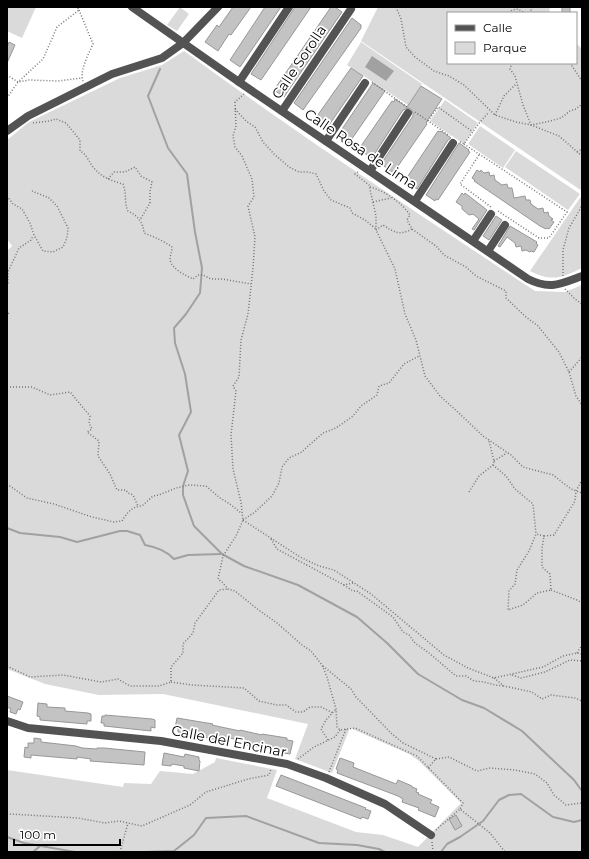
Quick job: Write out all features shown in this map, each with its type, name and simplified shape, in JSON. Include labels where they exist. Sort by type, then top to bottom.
[{"type":"street","name":"Calle Rosa de Lima","points":[[132,7],[239,82],[528,279],[539,284],[552,285],[563,283],[582,276]]},
{"type":"street","points":[[7,131],[28,116],[112,74],[162,58],[183,43],[218,7]]},
{"type":"street","points":[[239,82],[289,7]]},
{"type":"street","name":"Calle Sorolla","points":[[282,111],[351,9]]},
{"type":"street","points":[[326,141],[365,83]]},
{"type":"street","points":[[370,171],[408,113]]},
{"type":"street","points":[[415,201],[453,143]]},
{"type":"street","points":[[473,241],[494,211]]},
{"type":"street","points":[[488,251],[505,225]]},
{"type":"street","name":"Calle del Encinar","points":[[7,721],[28,728],[161,741],[287,764],[326,778],[385,804],[431,835]]},
{"type":"path","points":[[77,7],[92,44],[85,60],[82,78],[86,87]]},
{"type":"path","points":[[396,7],[401,18],[406,47],[415,57],[434,71],[448,76],[464,85],[495,115],[531,125],[559,136],[582,156]]},
{"type":"path","points":[[511,12],[512,10],[518,9],[523,12]]},
{"type":"path","points":[[7,98],[18,82],[44,59],[57,28],[79,10]]},
{"type":"path","points":[[512,64],[510,69],[515,76],[516,84],[531,125]]},
{"type":"path","points":[[571,64],[582,80]]},
{"type":"path","points":[[7,75],[18,82],[29,80],[58,81],[82,78]]},
{"type":"path","points":[[365,83],[367,79],[479,155],[567,212],[549,238],[539,238],[494,211],[460,184],[479,155]]},
{"type":"path","points":[[495,115],[504,96],[516,84]]},
{"type":"path","points":[[228,589],[218,579],[223,556],[236,536],[243,520],[241,502],[232,469],[232,435],[236,391],[234,386],[239,377],[241,340],[248,314],[255,237],[248,206],[254,197],[252,179],[242,156],[235,147],[232,136],[236,126],[234,102],[244,95],[248,88]]},
{"type":"path","points":[[531,125],[561,118],[582,104]]},
{"type":"path","points":[[428,121],[438,107],[473,132]]},
{"type":"path","points":[[235,109],[256,127],[263,142],[289,167],[299,172],[316,174],[324,191],[331,200],[350,208],[352,213],[365,220],[376,230],[394,269],[405,314],[416,340],[425,376],[440,396],[483,436],[507,453],[523,467],[553,476],[576,491],[582,493]]},
{"type":"path","points":[[464,144],[490,111]]},
{"type":"path","points":[[33,123],[56,119],[66,124],[80,140],[80,151],[84,152],[93,168],[101,175],[123,184],[126,190],[126,208],[128,211],[136,215],[140,220],[143,225],[144,233],[160,241],[166,242],[172,247],[170,258],[172,264],[183,274],[193,279],[198,275],[203,275],[211,279],[222,279],[251,284]]},
{"type":"path","points":[[577,152],[582,149]]},
{"type":"path","points":[[108,178],[114,172],[125,172],[135,167],[142,176],[152,182],[150,203],[140,220]]},
{"type":"path","points":[[370,171],[355,174],[370,186],[379,189],[404,206],[410,215],[407,220],[412,228],[444,254],[466,267],[476,276],[506,291],[506,298],[538,326],[559,352],[569,372],[576,396],[582,405]]},
{"type":"path","points":[[370,186],[376,216],[376,230]]},
{"type":"path","points":[[7,196],[13,204],[22,209],[43,251],[53,252],[63,247],[67,238],[68,228],[57,206],[49,198],[32,190]]},
{"type":"path","points":[[373,202],[391,198]]},
{"type":"path","points":[[582,206],[569,228],[563,250],[563,283],[566,291],[582,304]]},
{"type":"path","points":[[376,230],[383,225],[396,233],[405,232],[412,228]]},
{"type":"path","points":[[7,286],[8,272],[19,248],[31,240],[34,235]]},
{"type":"path","points":[[7,311],[9,313],[7,315]]},
{"type":"path","points":[[243,520],[255,512],[272,496],[279,483],[282,467],[289,458],[302,452],[323,433],[336,428],[353,416],[361,406],[377,395],[379,386],[389,382],[404,364],[420,356]]},
{"type":"path","points":[[569,372],[582,357]]},
{"type":"path","points":[[7,388],[32,387],[50,395],[70,392],[90,416],[89,423],[92,429],[87,432],[99,441],[98,456],[110,474],[117,490],[126,490],[128,493],[133,495],[138,506]]},
{"type":"path","points":[[469,492],[479,476],[493,465],[494,461],[489,441]]},
{"type":"path","points":[[494,461],[507,453]]},
{"type":"path","points":[[493,465],[506,476],[515,489],[533,504],[536,534],[529,551],[517,570],[515,584],[509,591],[508,610],[523,605],[537,593],[551,590],[571,597],[582,603]]},
{"type":"path","points":[[536,534],[544,536],[554,535],[575,501],[576,491],[582,480]]},
{"type":"path","points":[[7,484],[27,498],[54,504],[78,513],[114,522],[122,521],[128,511],[138,506],[142,506],[153,496],[189,485],[206,486],[220,498],[242,513]]},
{"type":"path","points":[[243,520],[300,557],[319,566],[334,570],[376,598],[444,655],[468,668],[494,678],[504,686]]},
{"type":"path","points":[[544,536],[542,548],[542,567],[550,574],[551,590]]},
{"type":"path","points":[[271,538],[277,549],[357,591],[393,617],[403,632],[409,635],[415,643],[456,676],[466,676],[474,681],[532,692],[542,699],[551,695],[582,700]]},
{"type":"path","points":[[344,584],[354,583]]},
{"type":"path","points":[[171,682],[171,667],[183,653],[183,644],[193,633],[195,623],[219,590],[228,589],[235,591],[311,651],[322,664],[351,689],[356,697],[390,733],[403,743],[436,759],[449,757],[477,771],[490,768],[515,770],[535,774],[547,783],[554,795],[566,804],[582,803]]},
{"type":"path","points":[[577,653],[582,645]]},
{"type":"path","points":[[494,678],[543,667],[564,656],[577,653],[582,654]]},
{"type":"path","points":[[511,674],[521,678],[545,672],[570,660],[582,661]]},
{"type":"path","points":[[322,664],[336,709],[337,727],[340,730]]},
{"type":"path","points":[[7,666],[30,677],[63,675],[101,682],[118,679],[130,686],[159,686],[171,682],[192,685],[244,688],[259,701],[277,705],[286,705],[296,712],[302,712],[310,707],[322,707],[333,713]]},
{"type":"path","points":[[328,740],[321,729],[326,720],[336,709]]},
{"type":"path","points":[[298,759],[314,747],[335,737],[340,730],[355,728],[416,756],[463,803],[460,809],[431,835],[433,852]]},
{"type":"path","points":[[326,778],[346,729]]},
{"type":"path","points":[[428,768],[436,759]]},
{"type":"path","points":[[7,813],[78,818],[105,823],[120,821],[142,826],[190,805],[206,792],[248,779],[269,775],[274,762]]},
{"type":"path","points":[[460,809],[490,833],[504,852]]},
{"type":"path","points":[[120,852],[128,823]]},
{"type":"green space","points":[[7,7],[36,7],[22,38],[7,31]]},
{"type":"green space","points":[[180,7],[189,14],[177,31],[167,25]]},
{"type":"green space","points":[[378,7],[550,7],[549,12],[447,12],[447,64],[577,64],[577,44],[582,49],[582,191],[361,41]]},
{"type":"green space","points":[[361,42],[422,84],[408,105],[347,65]]},
{"type":"green space","points":[[184,51],[314,143],[535,291],[565,292],[582,285],[582,852],[7,852],[7,770],[123,787],[124,783],[151,784],[160,771],[193,774],[215,762],[216,758],[277,770],[267,798],[356,832],[383,835],[418,847],[461,803],[419,761],[409,754],[350,728],[332,773],[295,759],[308,724],[163,694],[99,695],[45,684],[7,669],[7,251],[12,246],[7,239],[7,140],[29,122],[120,78],[162,65]]},
{"type":"green space","points":[[445,100],[478,123],[464,144],[430,121]]},
{"type":"green space","points":[[480,126],[515,150],[503,168],[468,144]]},
{"type":"green space","points":[[516,151],[580,194],[568,210],[505,167]]},
{"type":"green space","points":[[582,195],[582,268],[562,276],[550,278],[530,271]]},
{"type":"shaded area","points":[[372,56],[394,71],[386,81],[365,67]]},
{"type":"building","points":[[233,7],[251,7],[231,35],[229,34],[218,51],[205,42],[217,25],[219,27]]},
{"type":"building","points":[[265,7],[281,7],[240,67],[230,60]]},
{"type":"building","points":[[295,7],[311,7],[261,80],[251,74]]},
{"type":"building","points":[[331,7],[335,7],[342,12],[284,97],[274,90]]},
{"type":"building","points":[[562,7],[570,7],[570,12],[562,12]]},
{"type":"building","points":[[352,18],[361,25],[361,28],[303,110],[294,103]]},
{"type":"building","points":[[9,42],[15,45],[7,63],[7,47]]},
{"type":"building","points":[[351,68],[363,76],[327,128],[315,119]]},
{"type":"building","points":[[373,83],[385,91],[349,143],[338,135]]},
{"type":"building","points":[[421,86],[442,99],[427,121],[427,124],[396,169],[392,172],[381,164],[413,116],[411,109],[408,108],[403,110],[372,158],[361,151],[363,147],[361,146],[392,101],[394,102],[395,99],[407,107]]},
{"type":"building","points":[[438,131],[441,131],[451,138],[448,140],[417,189],[406,182],[406,179]]},
{"type":"building","points":[[459,143],[470,152],[438,200],[436,199],[435,201],[426,195]]},
{"type":"building","points":[[477,170],[480,172],[481,170],[484,173],[489,172],[490,176],[494,175],[495,180],[502,185],[507,184],[508,188],[512,188],[514,198],[525,196],[526,200],[530,200],[531,204],[538,209],[543,208],[544,213],[548,212],[549,216],[553,219],[551,220],[554,222],[549,229],[540,226],[474,181],[475,180],[472,178]]},
{"type":"building","points":[[462,193],[464,195],[465,193],[487,210],[474,230],[472,229],[479,219],[473,214],[469,215],[462,209],[462,206],[456,202]]},
{"type":"building","points":[[496,216],[502,220],[489,240],[483,236]]},
{"type":"building","points":[[510,226],[537,242],[536,243],[538,245],[534,252],[526,250],[522,251],[521,246],[516,247],[515,243],[507,237],[500,247],[498,246]]},
{"type":"building","points":[[7,696],[23,702],[20,710],[18,709],[16,714],[10,712],[11,709],[7,707]]},
{"type":"building","points":[[38,703],[47,704],[47,707],[65,708],[65,711],[91,714],[91,721],[87,721],[87,724],[40,720],[40,717],[37,716]]},
{"type":"building","points":[[102,716],[152,719],[155,720],[155,728],[151,727],[151,731],[104,726],[104,723],[101,723]]},
{"type":"building","points":[[177,718],[262,735],[287,738],[287,740],[293,741],[290,754],[241,744],[241,740],[228,738],[228,742],[178,732],[178,729],[175,728]]},
{"type":"building","points":[[34,738],[41,739],[41,742],[82,748],[104,748],[145,752],[144,765],[90,761],[91,759],[77,757],[77,759],[31,755],[31,758],[24,757],[25,747],[28,748],[28,743],[34,743]]},
{"type":"building","points":[[164,753],[184,757],[185,754],[199,757],[199,771],[172,764],[171,766],[162,765]]},
{"type":"building","points":[[340,758],[354,763],[353,767],[396,784],[398,780],[417,789],[416,792],[419,793],[418,794],[432,800],[430,803],[439,807],[435,817],[418,810],[419,808],[402,802],[403,799],[398,796],[337,773],[338,770],[336,769]]},
{"type":"building","points":[[281,775],[366,808],[365,809],[371,811],[368,819],[362,817],[361,819],[276,786]]},
{"type":"building","points":[[456,815],[462,826],[455,830],[449,819]]},
{"type":"waterway","points":[[160,69],[148,96],[168,148],[187,174],[195,232],[202,268],[200,293],[186,314],[174,328],[175,343],[185,374],[191,412],[179,435],[188,471],[183,486],[183,495],[194,526],[222,554],[244,566],[298,585],[357,617],[387,643],[418,674],[462,700],[484,708],[522,731],[574,780],[582,791]]},
{"type":"waterway","points":[[7,528],[20,533],[60,537],[77,542],[120,531],[127,531],[140,535],[145,545],[161,549],[174,559],[188,555],[222,554]]},
{"type":"waterway","points":[[441,852],[447,844],[483,821],[499,800],[509,795],[521,794],[553,817],[574,822],[582,820]]},
{"type":"waterway","points":[[144,852],[174,851],[194,835],[206,818],[246,816],[319,843],[357,845],[379,849],[385,852]]},
{"type":"waterway","points":[[7,837],[24,843],[75,852]]},
{"type":"waterway","points":[[33,852],[40,846]]}]
